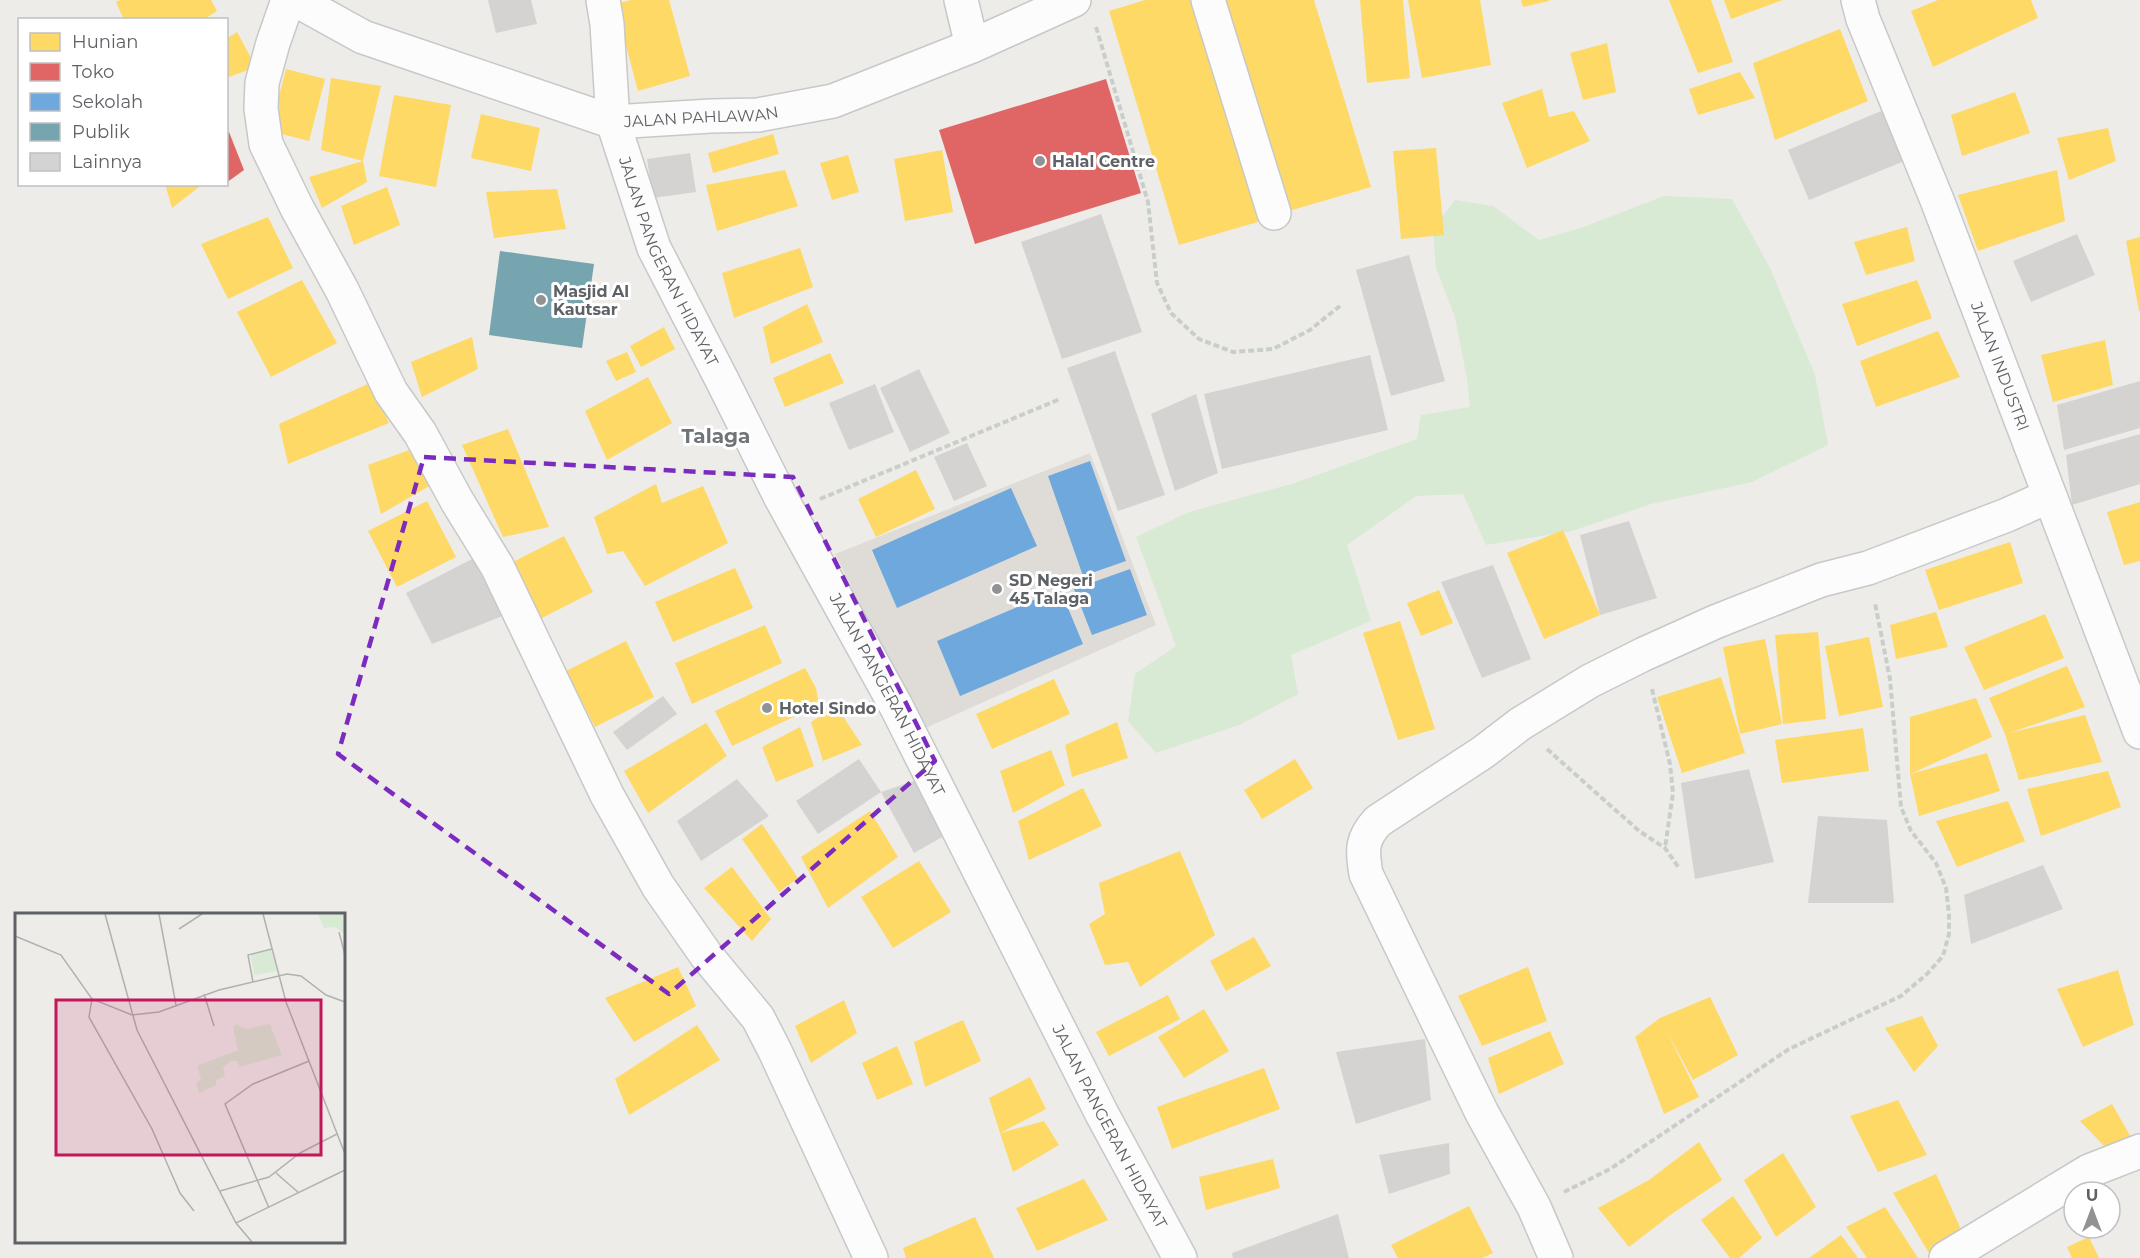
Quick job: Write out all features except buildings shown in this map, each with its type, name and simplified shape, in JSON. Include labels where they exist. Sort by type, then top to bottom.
[{"type":"street","points":[[288,0],[262,83],[261,109],[266,144],[297,208],[342,290],[391,392],[420,433],[457,501],[497,566],[607,795],[658,886],[706,956],[758,1018],[871,1258]]},
{"type":"street","name":"JALAN PAHLAWAN","points":[[296,0],[363,37],[613,123],[758,115],[824,103],[972,46],[1085,11]]},
{"type":"street","name":"JALAN PANGERAN HIDAYAT","points":[[603,0],[607,24],[613,123],[654,248],[789,512],[896,706],[1097,1104],[1180,1258]]},
{"type":"street","points":[[961,0],[972,46]]},
{"type":"street","points":[[1208,0],[1274,213]]},
{"type":"street","name":"JALAN INDUSTRI","points":[[1858,0],[1863,18],[1962,262],[2140,732]]},
{"type":"street","points":[[1556,1258],[1534,1207],[1482,1113],[1366,874],[1363,856],[1368,831],[1378,821],[1482,753],[1520,724],[1590,681],[1644,654],[1715,622],[1821,580],[1868,568],[2007,515],[2049,496]]},
{"type":"street","points":[[1946,1258],[2089,1171],[2140,1151]]},
{"type":"path","points":[[1085,11],[1148,202],[1157,283],[1171,313],[1199,339],[1233,352],[1273,349],[1310,330],[1340,306]]},
{"type":"path","points":[[789,512],[1060,399]]},
{"type":"path","points":[[1534,1207],[1610,1169],[1789,1049],[1901,996],[1927,974],[1943,956],[1949,934],[1946,888],[1936,863],[1911,831],[1901,807],[1890,679],[1868,568]]},
{"type":"path","points":[[1644,654],[1670,764],[1673,793],[1665,848]]},
{"type":"path","points":[[1520,724],[1639,831],[1665,848],[1679,868]]},
{"type":"highlighted area","points":[[424,457],[793,477],[935,761],[669,994],[338,754]]},
{"type":"shaded area","name":"SD Negeri 45 Talaga","points":[[1090,453],[1156,625],[921,730],[835,554]]},
{"type":"green space","points":[[1664,196],[1732,199],[1770,268],[1815,375],[1828,445],[1752,482],[1651,504],[1572,531],[1486,545],[1463,494],[1416,496],[1347,545],[1371,621],[1291,655],[1298,694],[1239,725],[1156,753],[1128,721],[1135,674],[1176,646],[1136,537],[1189,512],[1295,483],[1417,439],[1421,415],[1470,407],[1455,317],[1436,268],[1433,229],[1455,200],[1493,206],[1539,240],[1581,228]]},
{"type":"place","name":"Halal Centre","points":[[1040,161]]},
{"type":"place","name":"Masjid Al Kautsar","points":[[541,300]]},
{"type":"place","name":"SD Negeri 45 Talaga","points":[[997,589]]},
{"type":"place","name":"Hotel Sindo","points":[[767,708]]},
{"type":"district","name":"Talaga","points":[[716,436]]}]
